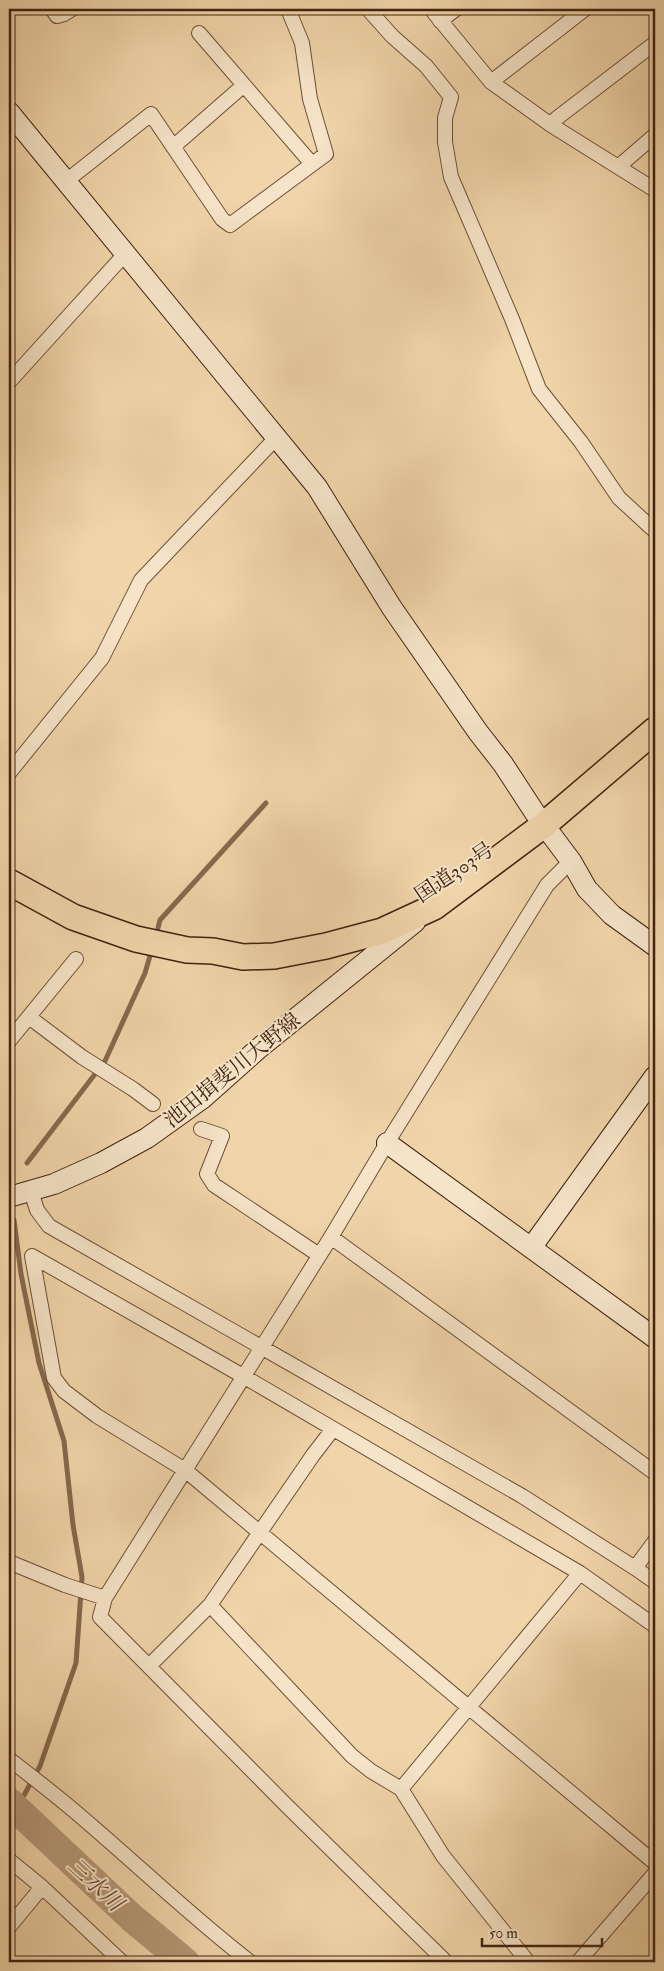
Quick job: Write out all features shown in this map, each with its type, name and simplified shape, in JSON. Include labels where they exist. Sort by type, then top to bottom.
[{"type":"highway","name":"国道303号","points":[[214,952],[319,936],[377,917],[426,894],[501,840],[540,818],[655,710]]},
{"type":"highway","name":"国道303号","points":[[9,882],[74,917],[136,939],[187,950],[243,957],[274,956],[317,948],[382,931],[434,907],[540,818],[655,730]]},
{"type":"street","points":[[52,9],[57,16],[72,9]]},
{"type":"street","points":[[65,182],[151,114],[222,219],[230,225],[326,154],[310,99],[302,43],[288,9]]},
{"type":"street","points":[[368,9],[392,36],[426,66],[451,97],[445,118],[445,142],[451,177],[512,319],[539,389],[581,442],[619,498],[655,531]]},
{"type":"street","points":[[431,9],[491,82],[551,126],[655,190]]},
{"type":"street","points":[[440,21],[456,9]]},
{"type":"street","points":[[491,82],[586,9]]},
{"type":"street","points":[[199,33],[312,164]]},
{"type":"street","points":[[551,126],[557,118],[655,43]]},
{"type":"street","points":[[173,147],[244,85]]},
{"type":"street","points":[[9,112],[317,487],[392,608],[571,861],[587,889],[612,915],[655,946]]},
{"type":"street","points":[[618,167],[655,135]]},
{"type":"street","points":[[9,382],[125,254]]},
{"type":"street","points":[[9,773],[102,658],[141,580],[277,437]]},
{"type":"street","points":[[446,1962],[287,1806],[100,1617],[105,1598],[331,1236],[386,1142],[546,886],[571,861]]},
{"type":"street","name":"池田揖斐川大野線","points":[[16,1192],[54,1184],[101,1163],[155,1132],[203,1098],[258,1050],[434,907]]},
{"type":"street","points":[[9,1041],[76,959]]},
{"type":"street","points":[[28,1017],[82,1057],[134,1089],[153,1104]]},
{"type":"street","points":[[531,1248],[655,1076]]},
{"type":"street","points":[[201,1129],[222,1136],[207,1174],[214,1184],[319,1254]]},
{"type":"street","points":[[386,1142],[655,1338]]},
{"type":"street","points":[[16,1192],[38,1210],[49,1226],[522,1496],[655,1582]]},
{"type":"street","points":[[331,1236],[655,1473]]},
{"type":"street","points":[[655,1626],[580,1573],[243,1376],[32,1256],[54,1378],[64,1391],[97,1416],[185,1470],[655,1863]]},
{"type":"street","points":[[149,1666],[210,1605],[333,1429]]},
{"type":"street","points":[[635,1568],[655,1540]]},
{"type":"street","points":[[9,1562],[71,1587],[105,1598]]},
{"type":"street","points":[[401,1789],[580,1573]]},
{"type":"street","points":[[210,1605],[352,1756],[371,1771],[401,1789],[443,1856],[528,1962]]},
{"type":"street","points":[[9,1760],[42,1784],[173,1899],[250,1962]]},
{"type":"street","points":[[9,1860],[42,1887],[122,1962]]},
{"type":"street","points":[[578,1962],[655,1873]]},
{"type":"street","points":[[9,1927],[42,1887]]},
{"type":"waterway","points":[[156,936],[160,920],[266,803]]},
{"type":"waterway","points":[[27,1163],[105,1061],[145,973],[152,949]]},
{"type":"waterway","points":[[14,1220],[21,1274],[39,1363],[64,1441],[73,1525],[82,1577],[76,1663],[40,1766],[17,1808]]},
{"type":"waterway","name":"三水川","points":[[9,1802],[132,1918],[185,1962]]}]
